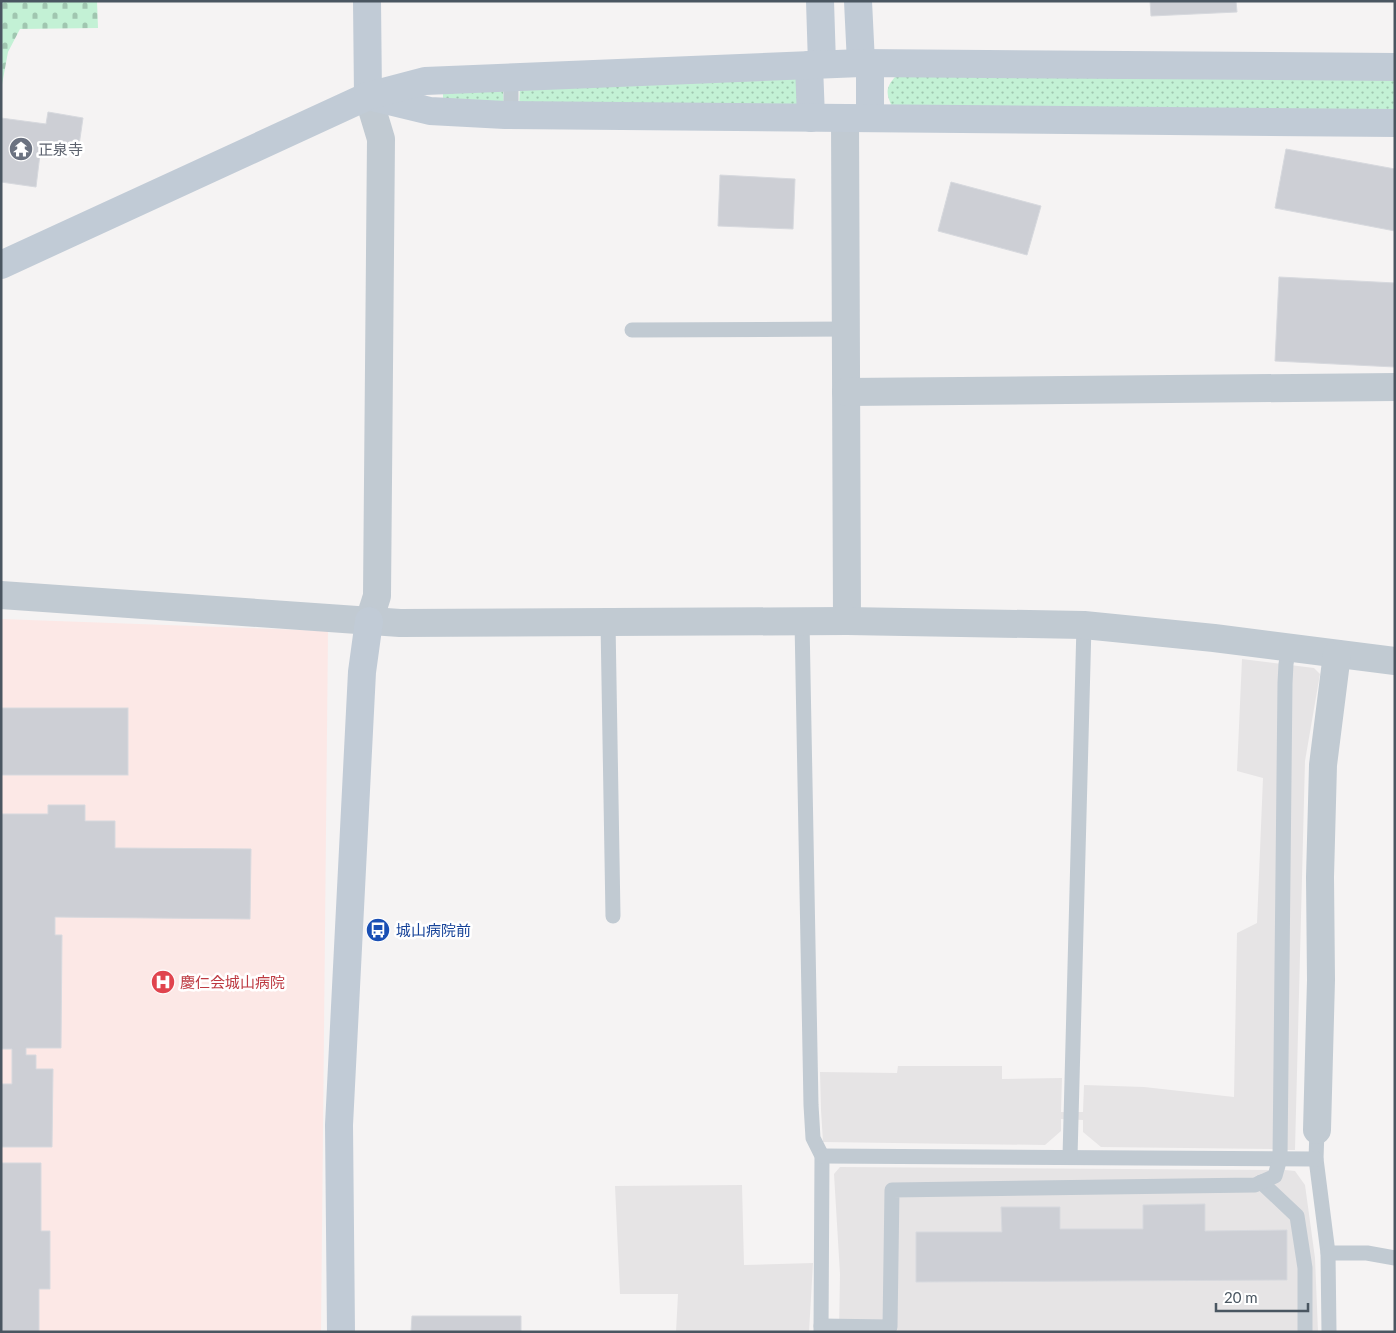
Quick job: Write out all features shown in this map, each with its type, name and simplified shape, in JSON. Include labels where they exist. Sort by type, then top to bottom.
[{"type":"street","points":[[341,1332],[339,1125],[362,672],[368,621],[377,596],[381,140],[368,96],[367,1]]},
{"type":"street","points":[[811,118],[820,1]]},
{"type":"street","points":[[848,621],[846,328],[858,118],[865,64],[858,1]]},
{"type":"street","points":[[1,265],[368,96],[425,81],[865,64],[1395,67]]},
{"type":"street","points":[[368,96],[430,111],[511,115],[1395,123]]},
{"type":"street","points":[[846,392],[1395,387]]},
{"type":"street","points":[[1,595],[400,623],[848,621],[1084,625],[1138,629],[1395,661]]},
{"type":"street","points":[[1317,1130],[1321,980],[1320,877],[1323,765],[1337,654]]},
{"type":"lane","points":[[511,77],[511,115]]},
{"type":"lane","points":[[632,330],[846,328]]},
{"type":"lane","points":[[802,621],[811,1105],[813,1138],[822,1156],[821,1329],[890,1327],[892,1190],[1255,1185],[1275,1176],[1280,1158],[1286,673],[1289,647]]},
{"type":"lane","points":[[608,622],[612,916]]},
{"type":"lane","points":[[1070,1157],[1084,625]]},
{"type":"lane","points":[[1317,1130],[1316,1159],[1328,1253],[1329,1332]]},
{"type":"lane","points":[[822,1156],[1316,1159]]},
{"type":"lane","points":[[1262,1182],[1297,1216],[1305,1268],[1305,1332]]},
{"type":"lane","points":[[1328,1253],[1367,1253],[1395,1258]]},
{"type":"shaded area","name":"慶仁会城山病院","points":[[1,619],[328,631],[321,1332],[1,1332]]},
{"type":"shaded area","points":[[1242,659],[1314,668],[1320,674],[1305,761],[1295,1150],[1286,1150],[1285,1170],[1295,1171],[1305,1185],[1315,1258],[1318,1332],[839,1332],[840,1274],[834,1174],[840,1167],[1274,1170],[1274,1149],[1101,1147],[1083,1132],[1083,1120],[1061,1119],[1061,1131],[1045,1145],[823,1142],[820,1072],[897,1073],[898,1066],[1002,1066],[1002,1079],[1062,1078],[1061,1112],[1083,1112],[1084,1085],[1144,1087],[1234,1097],[1237,933],[1257,923],[1263,778],[1237,771]]},
{"type":"shaded area","points":[[742,1185],[744,1265],[813,1263],[809,1332],[676,1332],[678,1294],[620,1294],[615,1186]]},
{"type":"green space","points":[[1,1],[97,1],[98,28],[20,29],[8,52],[1,90]]},
{"type":"green space","points":[[788,74],[800,82],[798,106],[519,108],[520,85]]},
{"type":"green space","points":[[896,76],[1395,77],[1395,114],[892,107],[888,87]]},
{"type":"green space","points":[[503,86],[504,109],[443,108],[443,88]]},
{"type":"building","points":[[1150,1],[1236,1],[1237,12],[1151,16]]},
{"type":"building","name":"正泉寺","points":[[48,112],[83,118],[78,152],[41,146],[36,187],[1,182],[1,118],[46,124]]},
{"type":"building","points":[[1286,149],[1395,169],[1395,231],[1275,208]]},
{"type":"building","points":[[720,175],[795,179],[793,229],[718,226]]},
{"type":"building","points":[[951,182],[1041,206],[1027,255],[938,231]]},
{"type":"building","points":[[1279,277],[1395,283],[1395,367],[1275,361]]},
{"type":"building","points":[[1,708],[128,708],[128,775],[1,775]]},
{"type":"building","points":[[48,805],[85,805],[85,821],[115,821],[115,848],[251,849],[250,919],[55,917],[55,935],[62,935],[61,1048],[26,1048],[26,1055],[36,1055],[36,1069],[53,1069],[52,1147],[1,1147],[1,1084],[12,1084],[12,1049],[1,1049],[1,814],[48,814]]},
{"type":"building","points":[[1,1163],[41,1163],[41,1231],[50,1231],[50,1289],[39,1289],[39,1332],[1,1332]]},
{"type":"building","points":[[1205,1204],[1205,1231],[1287,1230],[1287,1280],[916,1282],[916,1232],[1002,1232],[1001,1207],[1060,1207],[1060,1229],[1143,1229],[1143,1205]]},
{"type":"building","points":[[412,1316],[521,1316],[521,1332],[411,1332]]},
{"type":"place","name":"正泉寺","points":[[21,149]]},
{"type":"place","name":"城山病院前","points":[[378,930]]},
{"type":"place","name":"慶仁会城山病院","points":[[163,982]]}]
